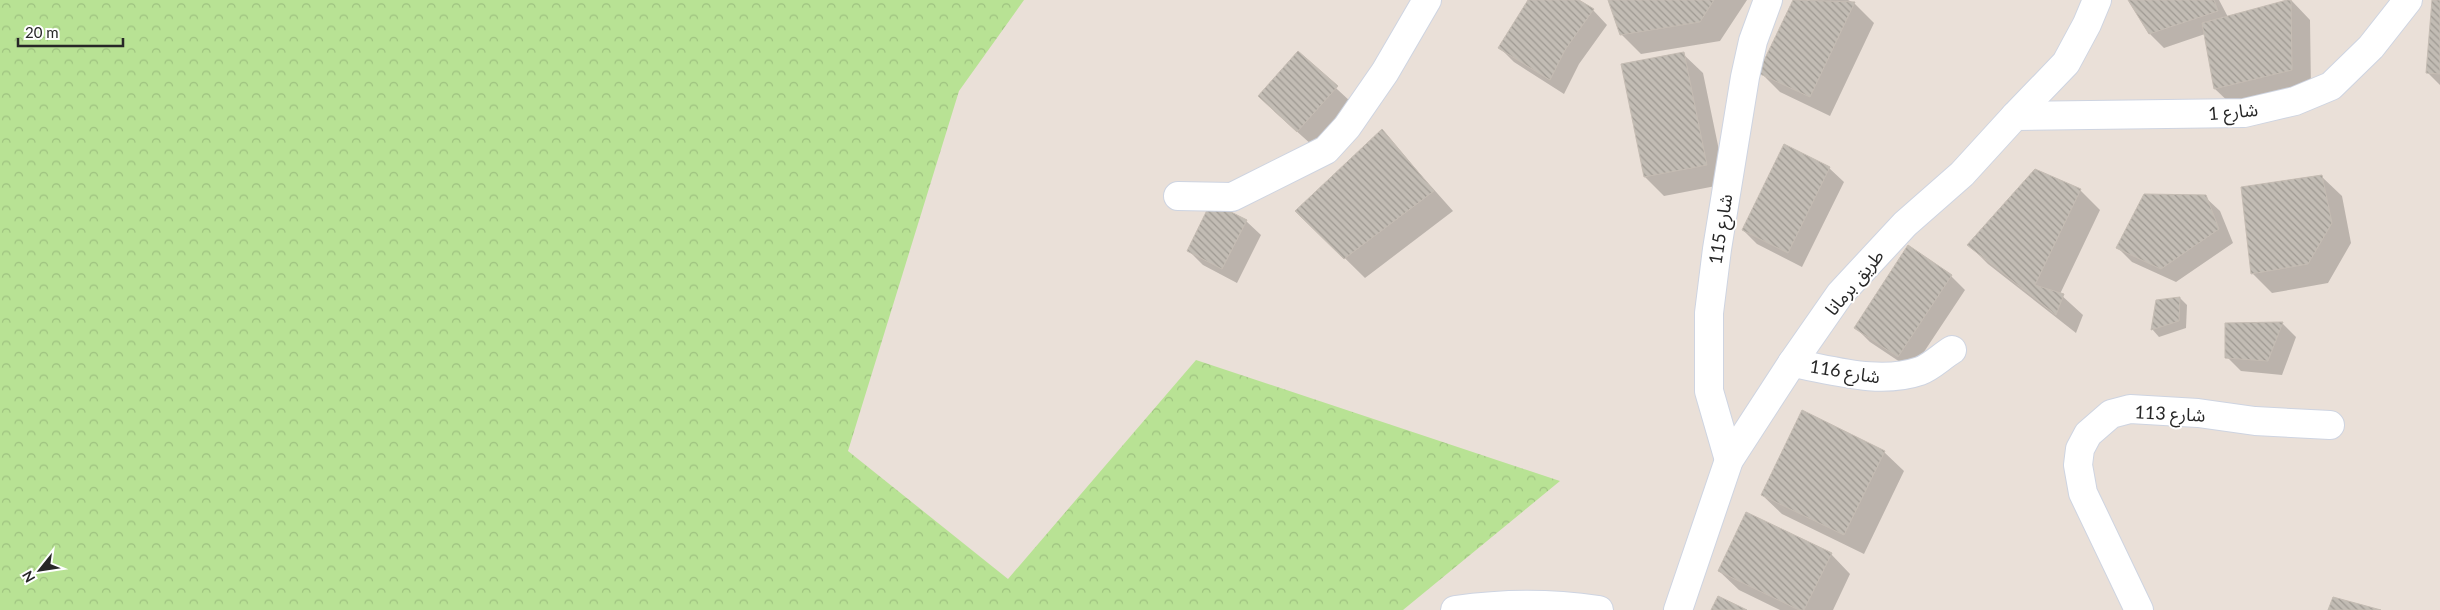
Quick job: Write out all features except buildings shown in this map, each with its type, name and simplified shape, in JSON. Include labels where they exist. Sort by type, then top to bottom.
[{"type":"street","points":[[1178,196],[1232,197],[1326,150],[1347,127],[1379,80],[1427,0]]},
{"type":"street","name":"شارع 115","points":[[1730,460],[1709,392],[1709,313],[1717,249],[1745,77],[1753,42],[1768,0]]},
{"type":"street","name":"طريق برمانا","points":[[1678,610],[1730,460],[1792,362],[1840,294],[1904,224],[1962,174],[2066,63],[2087,24],[2097,0]]},
{"type":"street","name":"شارع 1","points":[[2015,116],[2244,113],[2295,101],[2331,86],[2371,47],[2408,0]]},
{"type":"street","name":"شارع 116","points":[[1792,362],[1854,374],[1892,378],[1922,370],[1952,350]]},
{"type":"street","name":"شارع 113","points":[[2139,610],[2083,493],[2078,465],[2080,449],[2094,428],[2110,414],[2130,409],[2198,413],[2255,421],[2330,425]]},
{"type":"street","points":[[1455,610],[1494,604],[1550,604],[1599,610]]},
{"type":"green space","points":[[0,0],[1024,0],[959,91],[848,451],[1008,579],[1196,360],[1560,481],[1403,610],[0,610]]}]
